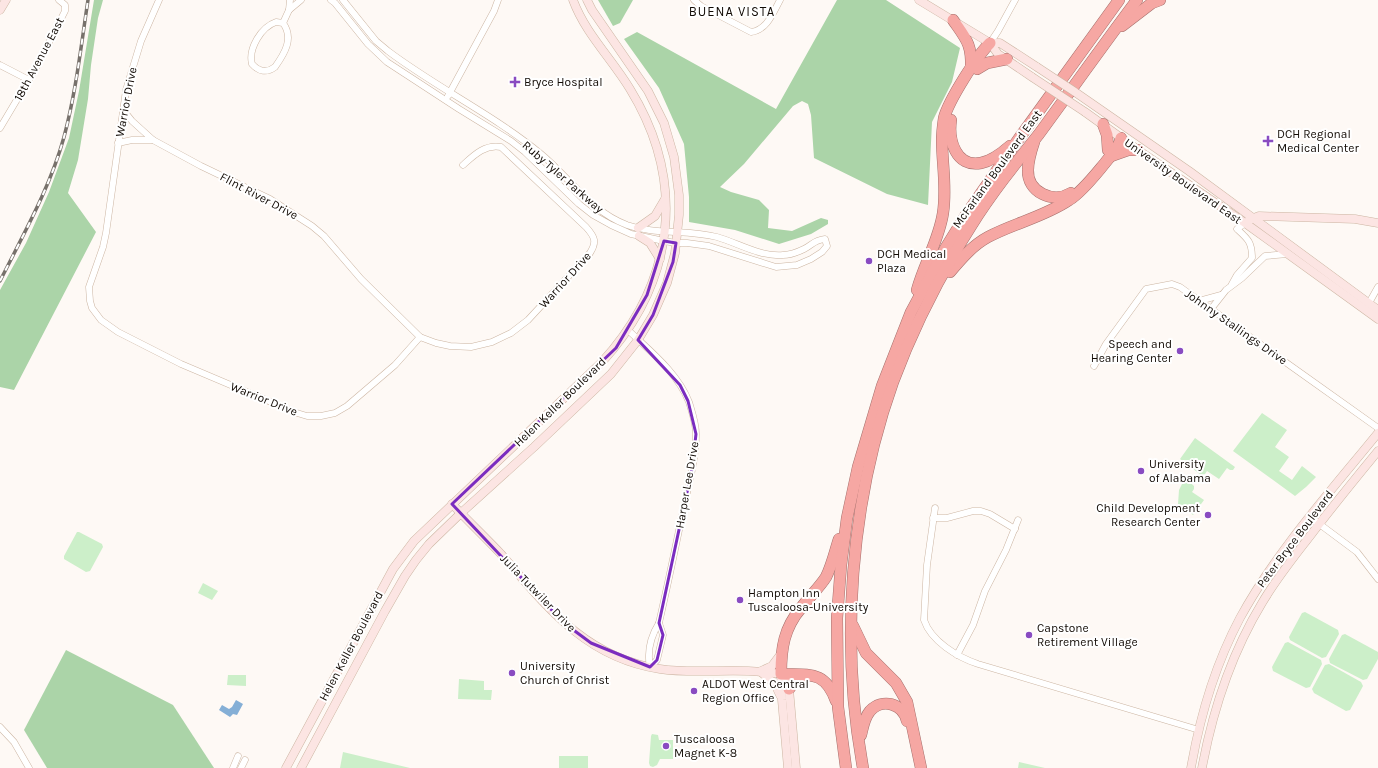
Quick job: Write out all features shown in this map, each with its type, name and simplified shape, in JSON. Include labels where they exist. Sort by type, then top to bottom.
[{"type":"highway","name":"McFarland Boulevard East","points":[[846,768],[838,707],[837,618],[841,565],[847,518],[858,467],[882,386],[911,312],[966,215],[1020,137],[1119,0]]},
{"type":"highway","name":"McFarland Boulevard East","points":[[863,768],[854,707],[851,664],[851,621],[856,546],[870,464],[893,382],[913,334],[936,287],[979,213],[1137,0]]},
{"type":"highway","points":[[1112,34],[1152,3],[1160,0]]},
{"type":"highway","points":[[953,20],[968,41],[974,69]]},
{"type":"highway","points":[[990,43],[981,52],[953,112],[950,128],[953,148],[964,160],[972,163],[982,163],[1001,154],[1020,137]]},
{"type":"highway","points":[[911,312],[918,285],[941,227],[944,211],[945,192],[942,139],[944,118],[949,105],[974,69],[988,63],[1007,59]]},
{"type":"highway","points":[[936,287],[959,261],[986,238],[1052,210],[1070,200],[1095,175],[1108,154],[1107,135],[1103,124]]},
{"type":"highway","points":[[1037,135],[1030,154],[1028,174],[1034,187],[1041,194],[1050,197],[1064,196],[1072,192],[1108,154],[1119,145],[1121,138]]},
{"type":"highway","points":[[1108,154],[1128,150],[1138,150]]},
{"type":"highway","points":[[838,707],[826,682],[820,678],[813,675],[781,674],[781,654],[788,627],[799,609],[826,576],[832,563],[847,518]]},
{"type":"highway","points":[[851,621],[866,653],[896,683],[907,702],[921,768]]},
{"type":"highway","points":[[789,689],[794,682],[803,675]]},
{"type":"highway","points":[[860,746],[863,725],[869,712],[874,707],[881,704],[888,703],[896,705],[902,710],[906,718],[916,768]]},
{"type":"street","points":[[0,10],[6,0]]},
{"type":"street","name":"18th Avenue East","points":[[0,128],[29,80],[65,11],[65,5],[60,0]]},
{"type":"street","name":"Warrior Drive","points":[[159,0],[141,41],[126,90],[106,233],[103,247],[89,287],[92,308],[101,320],[112,328],[148,348],[281,408],[314,417],[328,415],[347,406],[395,365],[420,337],[442,345],[471,347],[498,340],[511,334],[528,320],[590,253],[594,247],[594,239],[586,227],[501,147],[494,145],[486,147],[463,165]]},
{"type":"street","points":[[283,23],[289,10],[290,0]]},
{"type":"street","points":[[289,10],[301,0]]},
{"type":"street","name":"Ruby Tyler Parkway","points":[[331,0],[368,44],[387,62],[515,145],[579,204],[593,215],[623,231],[639,232],[665,237],[676,243],[694,244],[714,248],[776,267],[797,265],[817,256],[827,246],[825,239],[817,240],[804,249],[785,256],[766,254],[716,237],[690,232],[678,232],[665,237]]},
{"type":"street","name":"Ruby Tyler Parkway","points":[[343,0],[376,41],[388,51],[510,131],[540,154],[594,206],[639,232]]},
{"type":"street","points":[[446,101],[494,11],[498,0]]},
{"type":"street","name":"Helen Keller Boulevard","points":[[286,768],[393,570],[414,541],[616,348],[638,313],[647,295],[660,259],[665,237],[666,198],[658,152],[647,119],[630,88],[580,18],[573,0]]},
{"type":"street","name":"Helen Keller Boulevard","points":[[301,768],[405,576],[429,544],[611,374],[638,340],[653,315],[667,283],[673,262],[678,232],[679,195],[674,158],[664,123],[648,91],[592,10],[587,0]]},
{"type":"street","points":[[694,0],[701,6],[751,32],[760,30],[764,27],[780,0]]},
{"type":"street","name":"University Boulevard East","points":[[919,0],[990,43],[998,54],[1103,124],[1138,150],[1245,223],[1378,319]]},
{"type":"street","points":[[990,43],[1015,0]]},
{"type":"street","points":[[276,22],[283,23],[288,29],[289,35],[287,45],[275,67],[271,70],[259,70],[252,64],[251,59],[253,48],[265,27],[276,22]]},
{"type":"street","name":"University Boulevard East","points":[[990,43],[1000,43],[1092,103],[1189,171],[1378,310]]},
{"type":"street","points":[[0,65],[29,80]]},
{"type":"street","name":"Flint River Drive","points":[[124,111],[132,121],[153,140],[201,166],[270,199],[306,222],[324,236],[362,279],[420,337]]},
{"type":"street","name":"Flint River Drive","points":[[118,143],[132,140],[153,140]]},
{"type":"street","points":[[660,259],[650,243],[639,232],[655,216],[666,198]]},
{"type":"street","points":[[1232,285],[1237,275],[1252,258],[1252,248],[1248,240],[1236,228],[1252,218],[1259,216],[1352,219],[1378,222]]},
{"type":"street","points":[[714,248],[716,237]]},
{"type":"street","points":[[762,263],[766,254]]},
{"type":"street","points":[[1211,309],[1221,295],[1242,278],[1265,256],[1288,254]]},
{"type":"street","name":"Johnny Stallings Drive","points":[[1094,366],[1106,344],[1146,288],[1172,284],[1180,287],[1378,428]]},
{"type":"street","points":[[1368,303],[1378,287]]},
{"type":"street","points":[[1199,301],[1221,295]]},
{"type":"street","name":"Harper Lee Drive","points":[[628,330],[668,369],[680,385],[688,401],[696,434],[692,469],[659,622],[655,629],[648,656],[650,667]]},
{"type":"street","name":"Peter Bryce Boulevard","points":[[1191,768],[1207,700],[1218,668],[1240,618],[1277,560],[1378,433]]},
{"type":"street","name":"Peter Bryce Boulevard","points":[[1202,768],[1211,725],[1226,675],[1262,602],[1319,524],[1378,451]]},
{"type":"street","name":"Julia Tutwiler Drive","points":[[452,504],[556,616],[591,644],[630,662],[650,667],[683,671],[761,671],[781,674]]},
{"type":"street","points":[[935,508],[923,605],[924,620],[926,626],[949,650],[978,664],[1199,730]]},
{"type":"street","points":[[933,518],[947,518],[973,511],[981,511],[990,514],[1015,529]]},
{"type":"street","points":[[1310,517],[1357,552],[1378,579]]},
{"type":"street","points":[[957,655],[973,625],[985,591],[1001,561],[1018,520]]},
{"type":"street","name":"Harper Lee Drive","points":[[650,667],[657,660],[663,635],[659,622]]},
{"type":"street","points":[[781,654],[772,666],[761,671],[775,684],[782,700]]},
{"type":"street","points":[[781,674],[786,677],[789,689],[796,768]]},
{"type":"street","points":[[781,674],[788,768]]},
{"type":"street","points":[[0,727],[14,742],[29,768]]},
{"type":"street","points":[[234,768],[238,756]]},
{"type":"street","points":[[241,768],[245,760]]},
{"type":"highlighted area","points":[[664,241],[676,243],[673,262],[653,315],[638,340],[680,385],[688,401],[696,434],[692,469],[659,623],[663,635],[657,660],[650,667],[591,643],[564,623],[452,504],[616,348],[647,295]]},
{"type":"green space","points":[[94,0],[103,0],[98,18],[88,99],[78,160],[68,193],[96,232],[14,390],[0,387],[0,290],[26,243],[49,192],[69,138],[79,91]]},
{"type":"green space","points":[[598,0],[633,0],[620,23],[613,26]]},
{"type":"green space","points":[[837,0],[886,0],[960,48],[952,82],[932,122],[928,205],[887,194],[814,158],[811,115],[808,104],[802,101],[793,106],[744,164],[720,187],[731,192],[759,200],[769,210],[768,228],[792,231],[821,218],[828,220],[828,224],[811,234],[779,244],[735,230],[689,222],[689,197],[684,144],[659,88],[624,39],[637,32],[776,109]]},
{"type":"green space","points":[[1262,413],[1287,430],[1275,447],[1289,457],[1279,471],[1292,480],[1302,466],[1316,477],[1295,496],[1233,451]]},
{"type":"green space","points":[[1195,438],[1235,467],[1233,470],[1227,468],[1219,479],[1207,471],[1205,474],[1201,475],[1180,459]]},
{"type":"green space","points":[[1185,478],[1194,486],[1192,492],[1204,500],[1193,515],[1178,504],[1179,490]]},
{"type":"green space","points":[[77,532],[102,544],[103,547],[90,571],[86,572],[64,559],[64,556]]},
{"type":"green space","points":[[203,583],[218,591],[212,600],[198,593]]},
{"type":"green space","points":[[1305,612],[1338,630],[1339,634],[1326,657],[1322,658],[1290,640],[1289,637],[1302,613]]},
{"type":"green space","points":[[1345,634],[1378,652],[1378,659],[1367,679],[1363,680],[1330,663],[1329,659],[1342,635]]},
{"type":"green space","points":[[1288,642],[1321,660],[1322,664],[1310,687],[1306,688],[1273,671],[1272,667],[1285,643]]},
{"type":"green space","points":[[66,650],[173,705],[214,768],[47,768],[24,730]]},
{"type":"green space","points":[[1329,664],[1361,682],[1363,686],[1350,710],[1346,711],[1314,693],[1312,689],[1325,665]]},
{"type":"green space","points":[[228,675],[246,675],[246,686],[227,685]]},
{"type":"green space","points":[[459,679],[484,681],[484,690],[492,690],[491,700],[458,699]]},
{"type":"green space","points":[[652,734],[658,735],[659,740],[673,740],[673,759],[660,759],[657,765],[653,767],[650,766],[649,763]]},
{"type":"green space","points":[[343,752],[410,768],[340,768]]},
{"type":"green space","points":[[559,756],[588,756],[588,768],[559,768]]},
{"type":"green space","points":[[1019,762],[1045,768],[1018,768]]},
{"type":"water","points":[[236,700],[243,704],[237,715],[233,714],[230,717],[219,710],[222,705],[229,709]]},
{"type":"railway","points":[[0,281],[44,193],[64,137],[78,69],[88,0]]},
{"type":"place","name":"Bryce Hospital","points":[[515,82]]},
{"type":"place","name":"DCH Regional Medical Center","points":[[1268,141]]},
{"type":"place","name":"DCH Medical Plaza","points":[[869,261]]},
{"type":"place","name":"Speech and Hearing Center","points":[[1180,351]]},
{"type":"place","name":"University of Alabama","points":[[1141,471]]},
{"type":"place","name":"Child Development Research Center","points":[[1208,515]]},
{"type":"place","name":"Hampton Inn Tuscaloosa-University","points":[[740,600]]},
{"type":"place","name":"Capstone Retirement Village","points":[[1029,635]]},
{"type":"place","name":"University Church of Christ","points":[[512,673]]},
{"type":"place","name":"ALDOT West Central Region Office","points":[[694,691]]},
{"type":"place","name":"Tuscaloosa Magnet K-8","points":[[666,746]]},
{"type":"district","name":"BUENA VISTA","points":[[732,11]]}]
